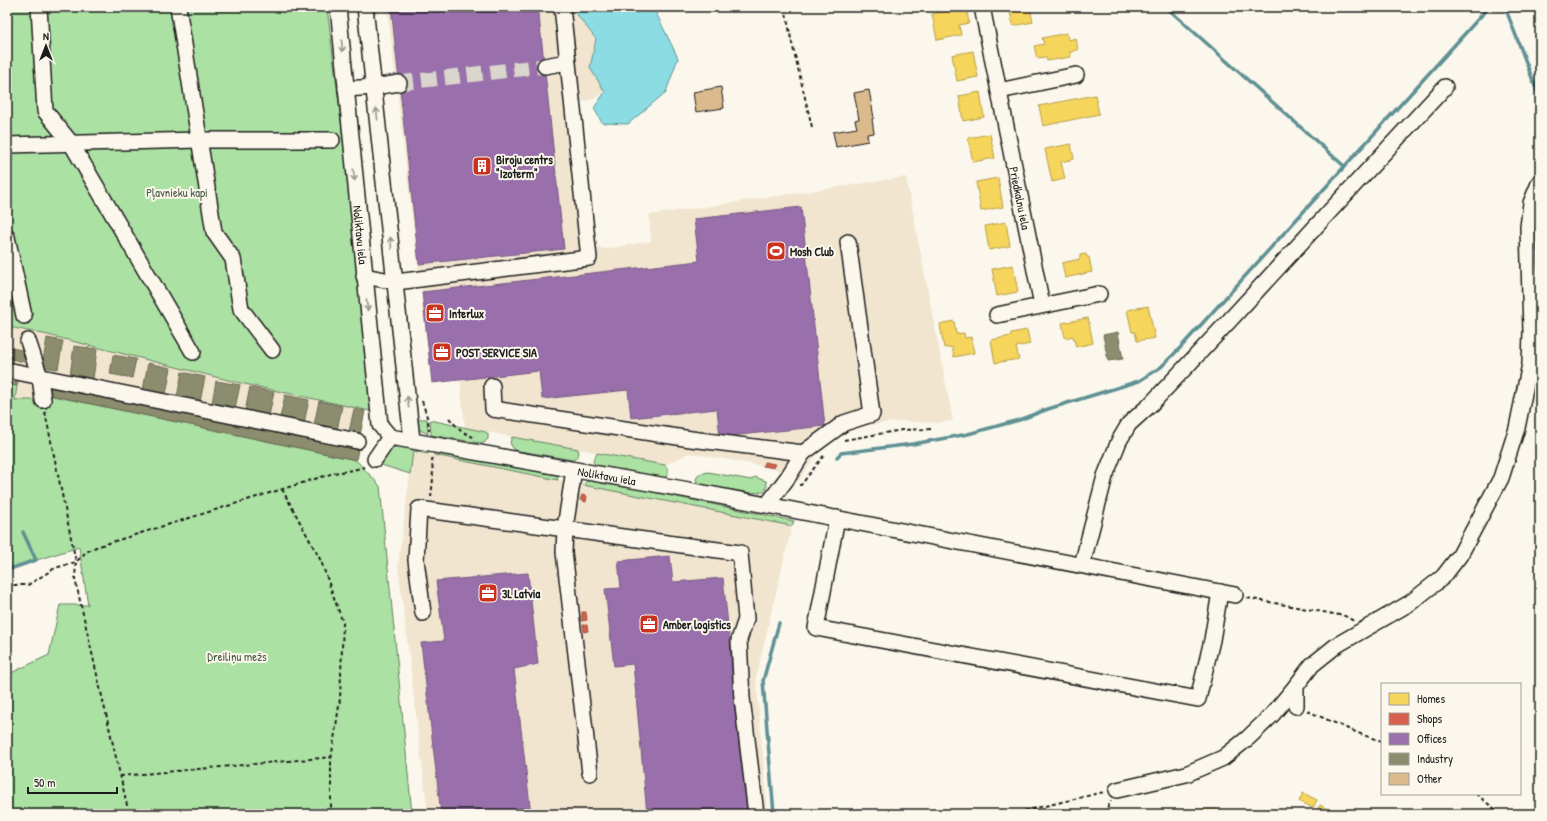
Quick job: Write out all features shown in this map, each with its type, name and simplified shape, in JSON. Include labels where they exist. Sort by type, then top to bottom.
[{"type":"street","points":[[39,7],[45,111],[71,143],[192,352]]},
{"type":"street","points":[[178,7],[214,232],[233,259],[241,309],[272,350]]},
{"type":"street","name":"Noliktavu iela","points":[[338,7],[380,425],[390,437],[837,518],[1235,595]]},
{"type":"street","points":[[365,7],[412,440]]},
{"type":"street","points":[[364,276],[396,282],[589,258],[562,7]]},
{"type":"street","name":"Priedkalnu iela","points":[[982,7],[1042,305]]},
{"type":"street","points":[[545,66],[567,62]]},
{"type":"street","points":[[999,91],[1076,74]]},
{"type":"street","points":[[346,89],[374,88],[400,83]]},
{"type":"street","points":[[1082,566],[1105,476],[1119,441],[1129,424],[1151,404],[1230,322],[1445,87]]},
{"type":"street","points":[[7,145],[199,140],[332,140]]},
{"type":"street","points":[[1117,790],[1186,774],[1222,758],[1248,738],[1272,714],[1312,665],[1337,646],[1410,603],[1443,577],[1460,555],[1500,478],[1517,428],[1530,364],[1531,331],[1528,227],[1531,203],[1540,181]]},
{"type":"street","points":[[7,237],[24,316]]},
{"type":"street","points":[[767,505],[786,480],[803,453],[844,423],[872,414],[848,242]]},
{"type":"street","points":[[998,315],[1099,294]]},
{"type":"street","points":[[28,341],[40,377],[43,400]]},
{"type":"street","points":[[7,370],[357,442]]},
{"type":"street","points":[[492,386],[493,409],[803,453]]},
{"type":"street","points":[[375,459],[390,437]]},
{"type":"street","points":[[574,470],[565,528],[564,552],[590,773]]},
{"type":"street","points":[[423,613],[416,560],[419,509],[740,553],[746,619],[739,640],[742,698],[756,814]]},
{"type":"street","points":[[837,518],[816,628],[1198,699],[1212,640],[1220,592]]},
{"type":"street","points":[[1296,686],[1296,706]]},
{"type":"path","points":[[785,7],[812,128]]},
{"type":"path","points":[[421,398],[428,420],[433,479],[430,510]]},
{"type":"path","points":[[43,400],[76,562],[75,579],[129,814]]},
{"type":"path","points":[[449,418],[461,431],[484,443],[488,454]]},
{"type":"path","points":[[841,441],[902,430],[931,429]]},
{"type":"path","points":[[786,480],[801,486],[828,450]]},
{"type":"path","points":[[7,583],[10,585],[28,585],[55,568],[76,562],[86,552],[96,547],[334,472],[365,467],[375,459]]},
{"type":"path","points":[[282,489],[321,561],[343,623],[340,699],[332,757],[331,814]]},
{"type":"path","points":[[1235,595],[1345,616],[1367,628]]},
{"type":"path","points":[[1296,706],[1363,736],[1381,741]]},
{"type":"path","points":[[120,776],[332,757]]},
{"type":"path","points":[[1010,814],[1100,792],[1117,790]]},
{"type":"path","points":[[1477,795],[1501,814]]},
{"type":"shaded area","points":[[387,7],[571,7],[596,39],[590,68],[605,92],[590,100],[576,103],[595,246],[605,249],[651,241],[649,215],[906,177],[953,421],[936,423],[903,421],[869,425],[842,434],[820,450],[797,482],[774,468],[689,453],[665,465],[465,428],[460,380],[432,383]]},
{"type":"shaded area","points":[[9,327],[48,335],[240,383],[366,410],[356,460],[49,395],[49,400],[15,400],[17,386],[7,384],[7,332]]},
{"type":"shaded area","points":[[413,451],[792,526],[756,678],[768,814],[428,814],[398,565]]},
{"type":"green space","name":"Pļavnieku kapi","points":[[7,7],[327,7],[373,381],[375,412],[240,383],[48,335],[9,327],[7,332]]},
{"type":"green space","name":"Dreiliņu mežs","points":[[7,384],[17,386],[15,400],[49,400],[49,395],[356,460],[380,486],[412,814],[7,814],[7,675],[49,655],[60,605],[88,605],[79,547],[7,569]]},
{"type":"green space","points":[[427,419],[428,434],[418,429],[416,420]]},
{"type":"green space","points":[[430,420],[486,432],[488,434],[488,439],[484,443],[480,443],[431,435]]},
{"type":"green space","points":[[512,437],[578,449],[579,453],[577,458],[573,460],[514,450],[510,443]]},
{"type":"green space","points":[[406,445],[429,450],[428,454],[413,451],[410,474],[375,463],[392,448]]},
{"type":"green space","points":[[433,450],[553,472],[557,475],[558,480],[434,455]]},
{"type":"green space","points":[[597,453],[665,465],[668,469],[668,474],[665,478],[595,465],[593,461]]},
{"type":"green space","points":[[708,472],[751,480],[755,477],[766,481],[767,486],[764,492],[750,493],[698,484],[696,479],[699,474]]},
{"type":"green space","points":[[594,480],[794,521],[792,526],[583,485],[587,481]]},
{"type":"water","points":[[571,7],[653,7],[678,58],[666,92],[628,124],[602,123],[594,108],[605,92],[590,68],[596,39]]},
{"type":"building: Homes","points":[[966,7],[969,23],[959,25],[961,35],[937,40],[932,14]]},
{"type":"building: Homes","points":[[1009,7],[1030,7],[1033,22],[1013,26]]},
{"type":"building: Homes","points":[[1067,33],[1068,40],[1076,38],[1078,50],[1070,52],[1071,57],[1047,61],[1046,57],[1037,58],[1034,46],[1044,44],[1042,38]]},
{"type":"building: Homes","points":[[973,51],[978,77],[957,81],[952,55]]},
{"type":"building: Homes","points":[[980,92],[984,117],[963,121],[959,96]]},
{"type":"building: Homes","points":[[1095,95],[1099,114],[1043,126],[1039,106]]},
{"type":"building: Homes","points":[[990,134],[995,158],[973,162],[968,138]]},
{"type":"building: Homes","points":[[1071,144],[1074,159],[1061,162],[1065,179],[1052,182],[1045,149]]},
{"type":"building: Homes","points":[[998,178],[1003,207],[981,211],[976,182]]},
{"type":"building: Homes","points":[[1006,222],[1010,246],[989,250],[985,226]]},
{"type":"building: Homes","points":[[1086,254],[1087,257],[1089,257],[1092,272],[1065,278],[1062,263],[1080,259],[1080,255]]},
{"type":"building: Homes","points":[[1013,265],[1018,292],[997,296],[992,269]]},
{"type":"building: Homes","points":[[1148,306],[1155,338],[1137,341],[1135,332],[1132,332],[1127,310]]},
{"type":"building: Homes","points":[[1088,318],[1093,343],[1076,347],[1073,336],[1065,338],[1062,323]]},
{"type":"building: Homes","points":[[954,321],[956,334],[964,333],[965,338],[971,337],[974,353],[954,357],[952,347],[944,348],[940,324]]},
{"type":"building: Homes","points":[[1027,330],[1030,344],[1016,347],[1019,359],[995,363],[991,340],[1011,336],[1011,333]]},
{"type":"building: Homes","points":[[1303,793],[1317,800],[1313,808],[1299,801]]},
{"type":"building: Homes","points":[[1320,805],[1329,810],[1327,814],[1315,814]]},
{"type":"building: Homes","points":[[1217,809],[1218,814],[1195,814],[1194,810]]},
{"type":"building: Shops","points":[[764,462],[775,464],[774,468],[763,466]]},
{"type":"building: Shops","points":[[582,495],[587,496],[586,502],[580,500]]},
{"type":"building: Shops","points":[[582,612],[586,612],[587,620],[582,621]]},
{"type":"building: Shops","points":[[583,625],[587,625],[588,631],[584,632]]},
{"type":"building: Offices","name":"Biroju centrs \"Izoterm\"","points":[[391,7],[538,7],[564,249],[419,264]]},
{"type":"building: Offices","points":[[801,207],[825,426],[720,437],[717,409],[631,418],[628,390],[542,399],[539,371],[432,383],[422,292],[699,261],[694,219]]},
{"type":"building: Offices","points":[[670,556],[673,582],[723,578],[748,814],[647,814],[633,664],[614,666],[605,589],[621,588],[618,561]]},
{"type":"building: Offices","points":[[528,573],[538,664],[514,669],[531,814],[441,814],[421,643],[444,641],[436,581]]},
{"type":"building: Industry","points":[[1118,332],[1123,359],[1108,361],[1103,335]]},
{"type":"building: Industry","points":[[47,338],[63,341],[58,369],[42,367]]},
{"type":"building: Industry","points":[[74,346],[97,349],[93,379],[70,376]]},
{"type":"building: Industry","points":[[7,347],[26,351],[24,362],[7,358]]},
{"type":"building: Industry","points":[[113,355],[136,359],[132,378],[110,374]]},
{"type":"building: Industry","points":[[148,363],[171,368],[166,394],[143,390]]},
{"type":"building: Industry","points":[[182,372],[205,377],[200,402],[177,397]]},
{"type":"building: Industry","points":[[7,374],[19,376],[17,386],[7,384]]},
{"type":"building: Industry","points":[[216,381],[240,385],[235,408],[212,403]]},
{"type":"building: Industry","points":[[51,382],[359,444],[356,460],[49,395]]},
{"type":"building: Industry","points":[[250,387],[274,392],[269,416],[245,411]]},
{"type":"building: Industry","points":[[285,395],[309,400],[304,423],[280,418]]},
{"type":"building: Industry","points":[[319,401],[342,406],[337,430],[314,425]]},
{"type":"building: Industry","points":[[354,409],[365,411],[360,435],[349,432]]},
{"type":"building: Other","points":[[721,87],[724,108],[696,112],[693,92]]},
{"type":"building: Other","points":[[869,90],[874,118],[872,119],[874,133],[867,134],[868,141],[836,147],[833,132],[857,128],[855,120],[859,119],[854,93]]},
{"type":"waterway","points":[[1166,7],[1344,166]]},
{"type":"waterway","points":[[837,457],[841,453],[913,444],[968,434],[1019,420],[1048,409],[1139,381],[1161,367],[1180,348],[1489,7]]},
{"type":"waterway","points":[[1505,7],[1540,99]]},
{"type":"waterway","points":[[7,570],[36,560],[23,532]]},
{"type":"waterway","points":[[774,814],[763,681],[779,623]]},
{"type":"tunnel","points":[[399,83],[545,66]]},
{"type":"place","name":"Biroju centrs \"Izoterm\"","points":[[482,166]]},
{"type":"place","name":"Mosh Club","points":[[776,251]]},
{"type":"place","name":"Interlux","points":[[435,313]]},
{"type":"place","name":"POST SERVICE SIA","points":[[442,352]]},
{"type":"place","name":"3L Latvia","points":[[488,593]]},
{"type":"place","name":"Amber logistics","points":[[649,624]]}]
